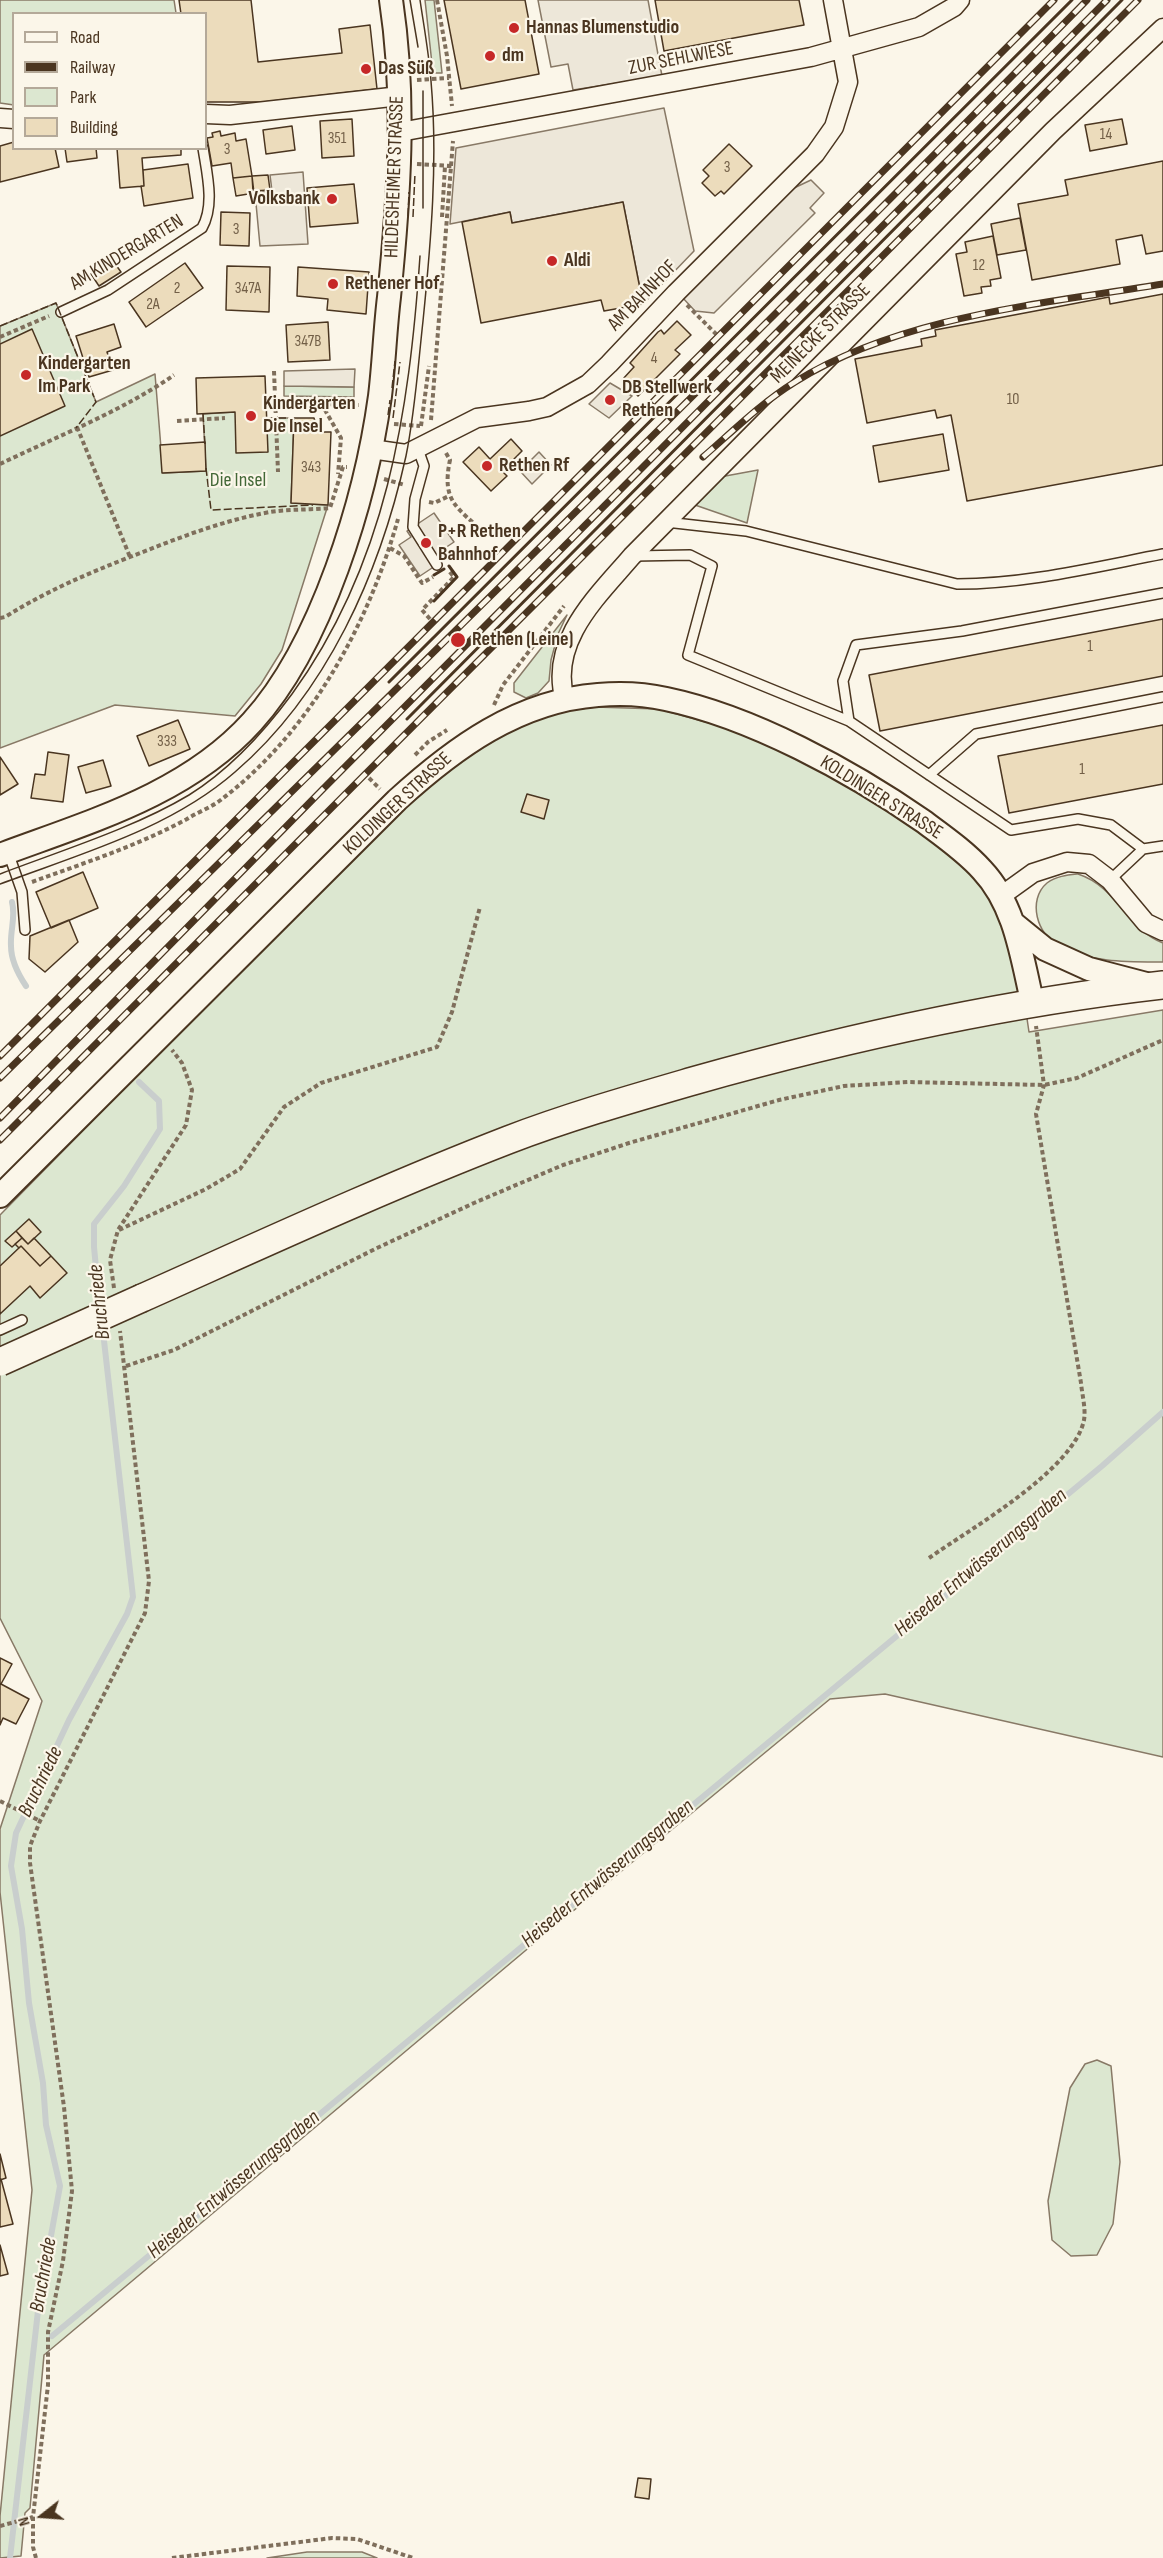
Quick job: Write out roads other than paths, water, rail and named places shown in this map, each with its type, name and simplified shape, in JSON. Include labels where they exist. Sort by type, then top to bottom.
[{"type":"main road","points":[[0,1362],[401,1183],[510,1139],[621,1102],[778,1058],[898,1029],[1159,986]]},
{"type":"street","name":"HILDESHEIMER STRASSE","points":[[4,853],[129,806],[169,787],[200,767],[252,722],[294,661],[321,606],[343,552],[371,449],[383,369],[400,163],[397,42],[391,0]]},
{"type":"street","name":"AM BAHNHOF","points":[[371,449],[406,454],[477,418],[529,411],[566,398],[588,384],[609,364],[676,293],[815,154],[834,127],[849,82],[833,0]]},
{"type":"street","name":"ZUR SEHLWIESE","points":[[400,132],[811,57],[919,27],[954,7],[960,0]]},
{"type":"street","name":"MEINECKE STRASSE","points":[[565,700],[561,687],[564,656],[573,631],[583,614],[632,556],[1053,131],[1163,28]]},
{"type":"street","points":[[207,114],[230,115],[399,89]]},
{"type":"street","name":"KOLDINGER STRASSE","points":[[0,1196],[397,800],[432,768],[496,725],[528,710],[565,700],[598,695],[630,695],[665,699],[758,729],[848,774],[909,812],[948,839],[983,870],[1001,896],[1013,923],[1033,1005]]},
{"type":"street","points":[[1001,896],[1033,873],[1067,862],[1089,864],[1110,880],[1146,923],[1163,931]]},
{"type":"street","points":[[1013,923],[1046,949],[1089,969],[1159,986]]},
{"type":"lane","name":"AM KINDERGARTEN","points":[[61,312],[108,290],[202,228],[208,218],[210,205],[203,150]]},
{"type":"lane","points":[[418,449],[424,466],[415,499],[413,527],[437,565]]},
{"type":"lane","points":[[666,522],[746,531],[957,584],[992,584],[1034,578],[1163,554]]},
{"type":"lane","points":[[632,556],[690,555],[712,566],[688,655],[849,721],[1011,830],[1078,819],[1111,825],[1143,849]]},
{"type":"lane","points":[[849,721],[843,681],[856,645],[962,631],[1163,593]]},
{"type":"lane","points":[[929,775],[976,734],[1163,697]]},
{"type":"lane","points":[[1110,880],[1143,849],[1163,846]]},
{"type":"lane","points":[[4,853],[22,892],[25,930]]},
{"type":"lane","points":[[0,1330],[22,1320]]},
{"type":"waterway","name":"Bruchriede","points":[[12,902],[11,951],[15,967],[26,986]]},
{"type":"waterway","name":"Bruchriede","points":[[100,1310],[94,1224],[124,1186],[160,1129],[159,1101],[139,1082]]},
{"type":"waterway","name":"Bruchriede","points":[[10,2558],[39,2302],[60,2186],[46,2125],[43,2083],[29,2003],[22,1929],[11,1866],[16,1833],[69,1720],[127,1614],[133,1597],[102,1323]]},
{"type":"waterway","name":"Heiseder Entwässerungsgraben","points":[[52,2336],[1102,1466],[1163,1412]]},
{"type":"tram line","points":[[410,0],[418,47]]},
{"type":"tram line","points":[[0,884],[153,825],[210,792],[235,772],[268,741],[297,706],[323,668],[365,587],[395,500],[406,456],[414,406],[429,261],[434,171],[433,111],[428,51],[420,0]]},
{"type":"tram line","points":[[423,91],[423,208]]},
{"type":"tram line","points":[[0,874],[145,818],[189,795],[232,762],[270,722],[292,694],[324,644],[351,592],[388,485],[409,372],[420,256]]},
{"type":"railway","points":[[0,1056],[1054,0]]},
{"type":"railway","points":[[0,1078],[682,407],[1087,0]]},
{"type":"railway","points":[[0,1118],[322,790],[1107,0]]},
{"type":"railway","points":[[0,1140],[1138,0]]},
{"type":"railway","points":[[703,457],[759,408],[795,382],[836,360],[880,342],[926,327],[1021,306],[1163,284]]},
{"type":"place","name":"Hannas Blumenstudio","points":[[514,28]]},
{"type":"place","name":"dm","points":[[490,56]]},
{"type":"place","name":"Das Süß","points":[[366,69]]},
{"type":"place","name":"Volksbank","points":[[332,199]]},
{"type":"place","name":"Aldi","points":[[552,261]]},
{"type":"place","name":"Rethener Hof","points":[[333,284]]},
{"type":"place","name":"Kindergarten Im Park","points":[[26,375]]},
{"type":"place","name":"DB Stellwerk Rethen","points":[[610,400]]},
{"type":"place","name":"Kindergarten Die Insel","points":[[251,416]]},
{"type":"place","name":"Rethen Rf","points":[[487,466]]},
{"type":"place","name":"P+R Rethen Bahnhof","points":[[426,543]]},
{"type":"place","name":"Rethen (Leine)","points":[[458,640]]},
{"type":"park label","name":"Die Insel","points":[[238,481]]}]
